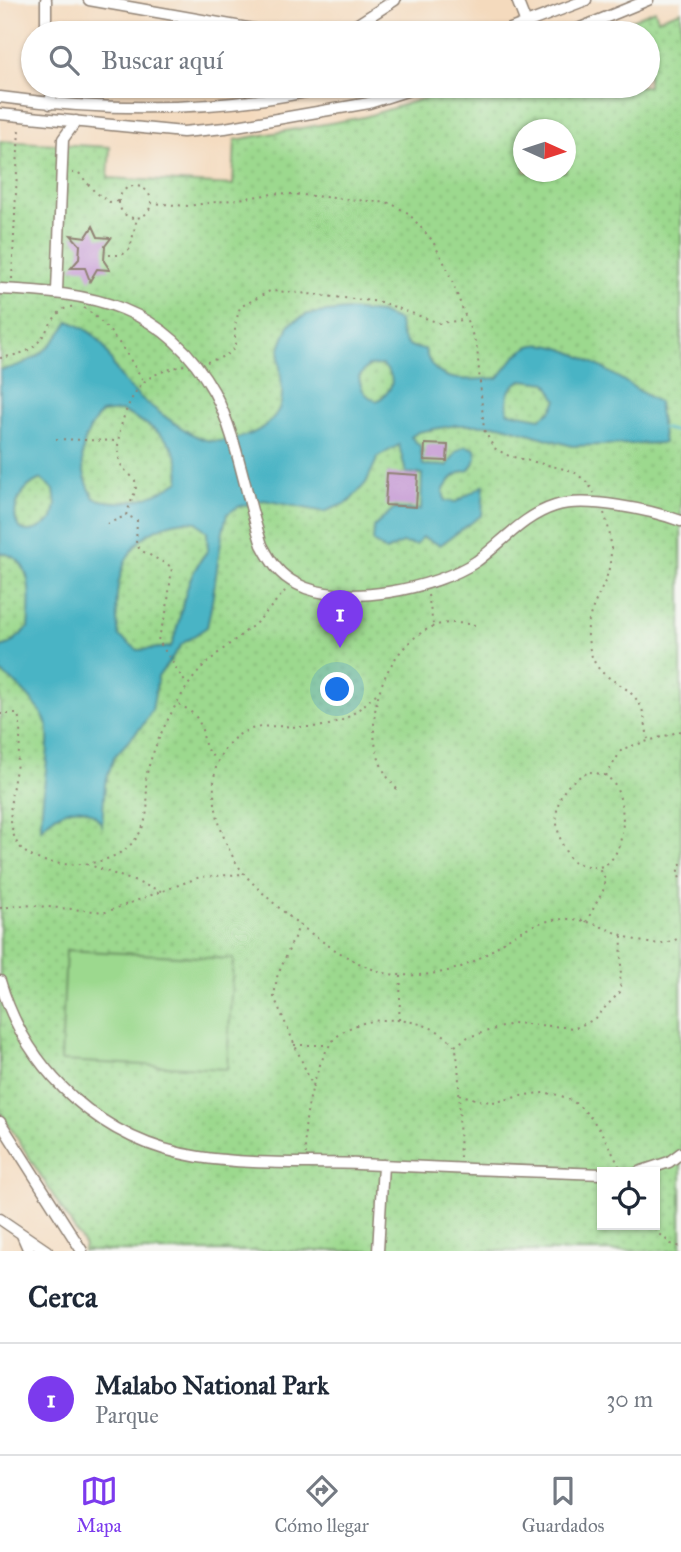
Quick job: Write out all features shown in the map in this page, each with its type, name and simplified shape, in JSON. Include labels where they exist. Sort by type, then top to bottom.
[{"type":"street","points":[[46,0],[46,21]]},
{"type":"street","points":[[89,0],[208,21]]},
{"type":"street","points":[[360,21],[379,5],[395,0]]},
{"type":"street","points":[[517,0],[525,21]]},
{"type":"street","points":[[531,21],[586,0]]},
{"type":"street","points":[[598,21],[648,0]]},
{"type":"street","points":[[0,97],[50,104],[135,107],[232,102],[258,98]]},
{"type":"street","points":[[50,104],[51,98]]},
{"type":"street","points":[[0,114],[132,126],[170,133],[225,128],[385,98]]},
{"type":"street","points":[[132,126],[135,107]]},
{"type":"street","points":[[52,119],[63,139],[57,291]]},
{"type":"street","points":[[63,139],[76,121]]},
{"type":"street","points":[[0,289],[57,291],[126,308],[175,343],[214,393],[255,523],[271,564],[293,582],[314,590],[358,594],[387,592],[443,579],[477,561],[525,520],[541,511],[570,504],[649,512],[681,521]]},
{"type":"street","points":[[0,981],[9,1012],[26,1044],[47,1072],[100,1120],[148,1143],[182,1154],[308,1163],[597,1174]]},
{"type":"street","points":[[0,1122],[82,1251]]},
{"type":"street","points":[[654,1167],[670,1162],[681,1153]]},
{"type":"street","points":[[378,1251],[383,1166]]},
{"type":"street","points":[[0,1219],[47,1251]]},
{"type":"street","points":[[22,1236],[29,1251]]},
{"type":"path","points":[[12,289],[19,116]]},
{"type":"path","points":[[61,173],[79,173],[94,191],[109,202],[120,201]]},
{"type":"path","points":[[135,186],[147,191],[151,203],[146,213],[137,217],[127,215],[120,201],[123,192],[135,186]]},
{"type":"path","points":[[151,203],[187,206],[280,193],[390,203],[408,213],[432,240],[447,268],[477,347],[484,430],[494,448],[509,456],[573,471],[588,483],[602,506],[611,533],[611,561],[590,612],[587,636],[593,659],[602,675],[638,702],[648,739]]},
{"type":"path","points":[[109,255],[122,255],[130,249],[137,217]]},
{"type":"path","points":[[107,524],[126,515],[135,480],[122,467],[117,441],[122,418],[138,390],[144,382],[159,373],[192,362],[205,363],[225,356],[235,348],[234,325],[240,307],[270,291],[381,302],[439,323],[465,320]]},
{"type":"path","points":[[0,358],[32,349],[46,334],[58,313],[68,306],[84,308],[101,320],[144,382]]},
{"type":"path","points":[[56,439],[117,441]]},
{"type":"path","points":[[126,515],[137,520],[136,545],[172,567],[167,609],[158,640],[173,668],[187,685]]},
{"type":"path","points":[[0,714],[18,714],[21,726],[18,756],[9,787],[8,814],[14,838],[26,855],[49,862],[100,863],[125,851],[140,834],[147,811],[146,776],[155,750],[187,685],[218,651],[257,622],[293,582]]},
{"type":"path","points":[[425,583],[433,626]]},
{"type":"path","points":[[475,625],[454,623],[433,626],[404,650],[376,694],[341,722],[322,727],[261,726],[245,729],[231,741],[218,760],[213,786],[215,808],[222,830],[244,874],[301,923],[364,968],[401,975],[463,967],[515,932],[540,922],[568,919],[649,944],[673,941],[681,937]]},
{"type":"path","points":[[376,694],[374,744],[380,765],[397,789]]},
{"type":"path","points":[[178,704],[194,714],[201,724],[203,743],[209,755],[218,760]]},
{"type":"path","points":[[606,776],[622,749],[681,731]]},
{"type":"path","points":[[590,772],[606,776],[618,793],[623,814],[623,834],[607,863],[597,867],[572,862],[559,838],[557,811],[563,792],[575,777],[590,772]]},
{"type":"path","points":[[681,863],[678,874],[681,881]]},
{"type":"path","points":[[86,864],[161,891]]},
{"type":"path","points":[[585,923],[603,891],[605,878],[597,867]]},
{"type":"path","points":[[0,908],[24,905],[106,912],[200,877],[244,874]]},
{"type":"path","points":[[301,923],[277,977],[274,997],[314,1088]]},
{"type":"path","points":[[455,1046],[468,1037],[515,1023],[575,1028],[593,1020],[620,992],[622,935]]},
{"type":"path","points":[[399,1020],[401,975]]},
{"type":"path","points":[[308,1163],[303,1143],[306,1114],[331,1045],[346,1031],[386,1019],[431,1028],[455,1046],[459,1063],[461,1168]]},
{"type":"path","points":[[294,1045],[331,1045]]},
{"type":"path","points":[[458,1094],[489,1105],[533,1094],[555,1095],[574,1101],[592,1116],[619,1167]]},
{"type":"path","points":[[656,1230],[671,1244],[681,1247]]},
{"type":"green space","points":[[655,10],[658,19],[681,11],[681,1251],[83,1251],[85,1246],[0,1111],[0,141],[110,147],[108,178],[233,185],[235,140],[364,117],[425,98],[660,98],[660,21],[629,21]]},
{"type":"green space","points":[[66,950],[233,959],[227,1069],[61,1061]]},
{"type":"water","points":[[346,310],[380,313],[399,321],[405,342],[418,349],[425,349],[435,369],[453,378],[498,378],[518,354],[529,347],[548,345],[563,349],[598,365],[658,402],[664,443],[572,446],[500,425],[456,425],[418,432],[411,437],[420,446],[423,465],[447,466],[457,451],[466,446],[475,449],[476,459],[469,470],[453,477],[443,491],[445,501],[456,502],[484,485],[482,515],[440,545],[422,537],[416,545],[402,543],[386,551],[373,542],[374,527],[393,509],[421,510],[422,474],[406,473],[399,445],[378,457],[366,483],[349,502],[324,512],[264,500],[238,507],[227,514],[207,627],[182,644],[158,677],[152,710],[143,725],[114,757],[105,784],[102,825],[88,811],[72,809],[55,816],[41,829],[48,745],[47,725],[27,695],[0,672],[0,647],[10,644],[28,628],[30,594],[20,562],[12,556],[0,553],[0,370],[22,364],[40,354],[56,339],[69,321],[99,340],[124,381],[162,415],[206,440],[233,439],[258,430],[268,423],[279,408],[282,396],[279,362],[281,346],[289,324],[308,314]],"holes":[[[382,365],[392,379],[387,393],[377,401],[367,395],[360,382],[359,377],[368,366]],[[522,380],[547,383],[557,400],[552,410],[540,418],[508,412],[507,402],[513,386]],[[121,411],[164,437],[177,456],[179,481],[138,500],[116,502],[94,498],[88,487],[82,454],[88,433],[101,413]],[[41,479],[54,490],[56,505],[53,518],[39,528],[28,531],[20,527],[16,520],[20,497],[28,487]],[[185,521],[197,522],[207,532],[208,550],[188,585],[171,647],[138,650],[119,636],[117,596],[126,561],[135,546],[148,534],[164,526]]]},
{"type":"building","points":[[93,226],[98,237],[111,238],[105,246],[104,261],[110,270],[97,269],[90,281],[85,268],[71,268],[79,259],[80,245],[71,235],[86,237]]},
{"type":"building","points":[[425,444],[448,445],[447,461],[424,460]]},
{"type":"building","points":[[387,473],[418,475],[416,507],[385,505]]},
{"type":"waterway","points":[[662,428],[681,433]]},
{"type":"place","name":"Malabo National Park","points":[[340,648]]}]
